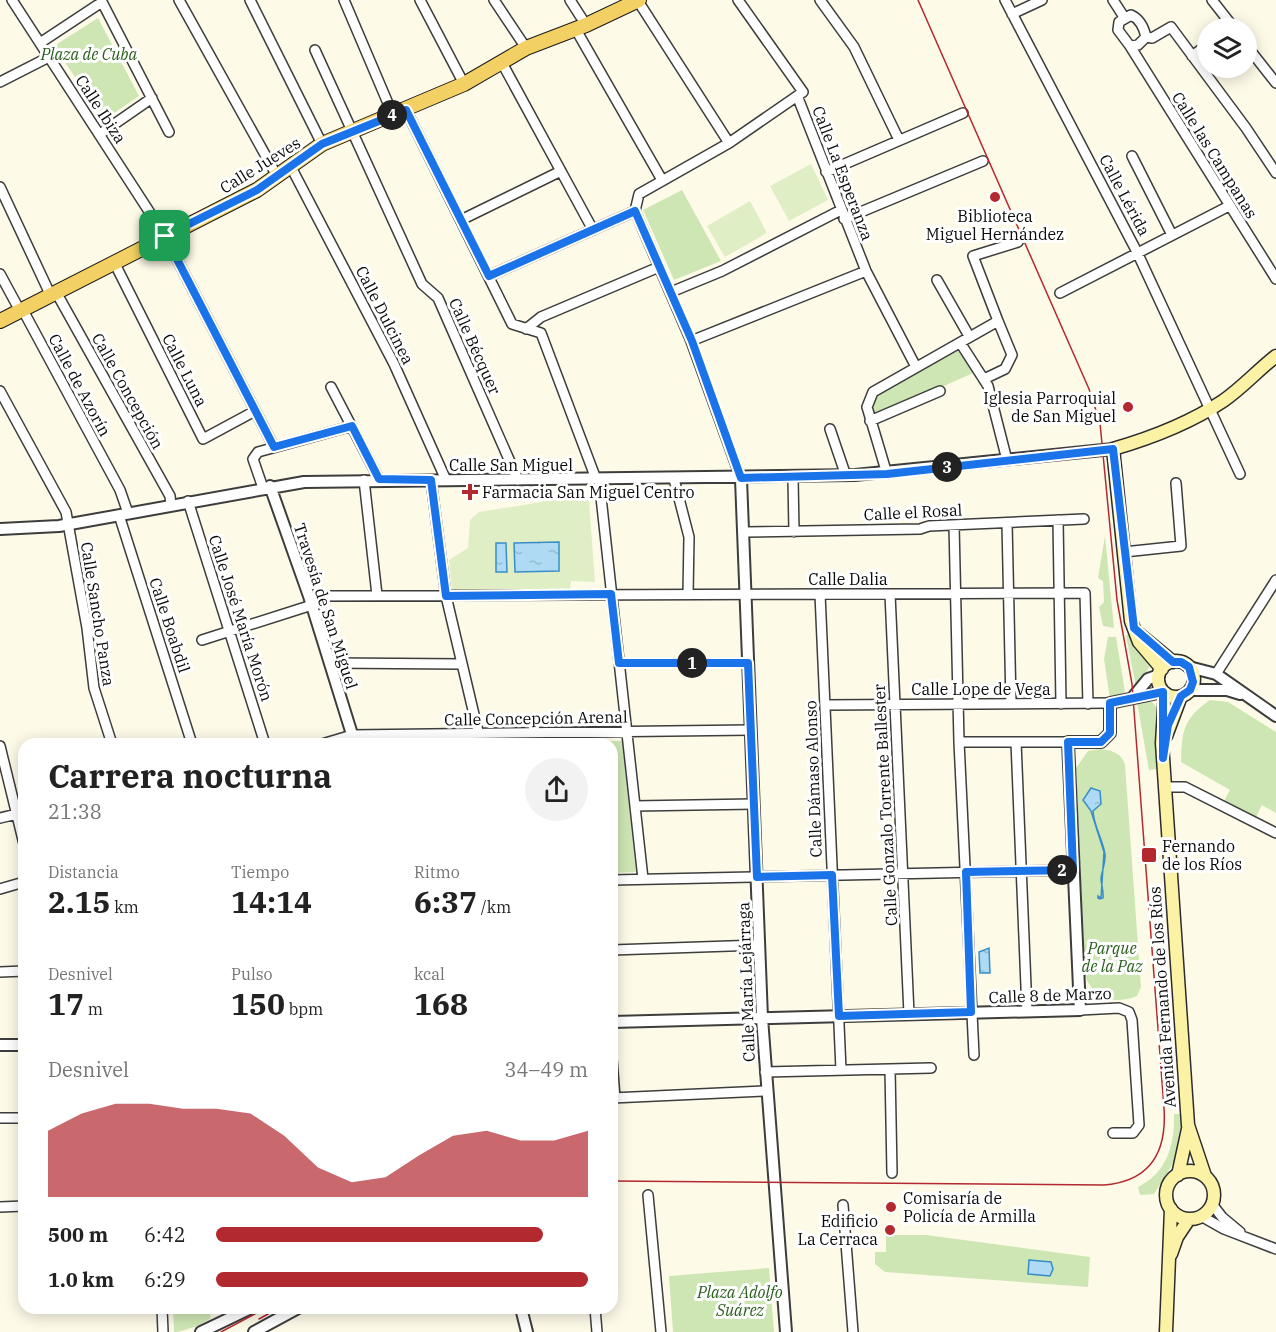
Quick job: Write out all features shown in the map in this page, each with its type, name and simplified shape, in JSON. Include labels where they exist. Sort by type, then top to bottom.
[{"type":"main road","name":"Calle Jueves","points":[[0,321],[19,309],[257,190],[322,144],[464,84],[526,48],[638,0]]},
{"type":"main road","points":[[1165,669],[1181,662],[1189,667],[1193,678],[1186,693],[1164,692],[1165,669],[1139,642],[1130,612],[1113,449],[1152,437],[1224,400],[1276,356]]},
{"type":"main road","name":"Avenida Fernando de los Ríos","points":[[1164,692],[1164,787],[1188,1125],[1205,1176]]},
{"type":"main road","name":"Avenida Fernando de los Ríos","points":[[1163,758],[1168,725],[1186,693]]},
{"type":"main road","name":"Avenida Fernando de los Ríos","points":[[1178,1175],[1188,1125]]},
{"type":"main road","points":[[1167,1332],[1171,1209],[1167,1194],[1168,1186],[1178,1175],[1192,1171],[1205,1176],[1213,1189],[1212,1204],[1195,1217],[1177,1237],[1170,1258]]},
{"type":"main road","points":[[1171,1209],[1182,1217],[1195,1217]]},
{"type":"street","name":"Calle Ibiza","points":[[12,0],[165,236],[274,447]]},
{"type":"street","points":[[179,0],[277,176]]},
{"type":"street","points":[[250,0],[322,144]]},
{"type":"street","points":[[344,0],[400,112],[461,220],[512,324],[541,333],[597,479],[643,879]]},
{"type":"street","points":[[420,0],[464,84]]},
{"type":"street","points":[[494,0],[526,48]]},
{"type":"street","points":[[570,0],[580,26],[662,180]]},
{"type":"street","points":[[638,0],[729,142]]},
{"type":"street","name":"Calle La Esperanza","points":[[738,0],[803,92],[798,98],[842,215],[866,271],[916,367]]},
{"type":"street","points":[[820,0],[854,47],[899,140]]},
{"type":"street","name":"Calle Lérida","points":[[1005,0],[1137,252],[1240,474]]},
{"type":"street","points":[[1012,14],[1042,0]]},
{"type":"street","points":[[1113,0],[1124,17]]},
{"type":"street","points":[[1213,0],[1225,18]]},
{"type":"street","points":[[40,43],[102,1],[170,132]]},
{"type":"street","points":[[1131,15],[1137,18],[1146,37],[1138,45],[1130,46],[1118,30],[1119,22],[1131,15]]},
{"type":"street","points":[[1146,37],[1152,38],[1171,27],[1246,128],[1276,173]]},
{"type":"street","name":"Calle las Campanas","points":[[1130,46],[1276,279]]},
{"type":"street","name":"Calle Bécquer","points":[[315,50],[422,284],[438,298],[518,480]]},
{"type":"street","points":[[1192,56],[1197,52]]},
{"type":"street","points":[[0,82],[49,57]]},
{"type":"street","points":[[1257,59],[1276,83]]},
{"type":"street","points":[[501,61],[593,230]]},
{"type":"street","points":[[100,134],[152,98]]},
{"type":"street","points":[[741,478],[692,341],[635,211],[639,194],[729,142],[798,98]]},
{"type":"street","points":[[826,172],[963,113]]},
{"type":"street","points":[[1132,156],[1173,235]]},
{"type":"street","points":[[671,292],[842,215],[983,161]]},
{"type":"street","name":"Calle Dulcinea","points":[[291,167],[394,364],[446,480]]},
{"type":"street","points":[[461,220],[561,171]]},
{"type":"street","name":"Calle Concepción","points":[[0,187],[53,293],[170,496],[171,505]]},
{"type":"street","points":[[1060,293],[1229,206]]},
{"type":"street","points":[[489,276],[635,211]]},
{"type":"street","points":[[984,379],[1005,369],[1012,355],[973,256],[1018,242]]},
{"type":"street","name":"Calle Luna","points":[[114,262],[203,439],[255,411]]},
{"type":"street","points":[[526,329],[541,317],[659,267]]},
{"type":"street","points":[[692,341],[866,271]]},
{"type":"street","name":"Calle de Azorín","points":[[0,274],[19,309],[25,314],[114,480],[123,514]]},
{"type":"street","points":[[937,280],[969,336]]},
{"type":"street","points":[[887,474],[867,406],[873,392],[999,321]]},
{"type":"street","points":[[961,344],[988,386],[1007,460]]},
{"type":"street","points":[[331,387],[379,479]]},
{"type":"street","name":"Calle Sancho Panza","points":[[0,391],[66,512],[87,628],[94,688],[110,738]]},
{"type":"street","points":[[870,421],[940,391]]},
{"type":"street","points":[[267,487],[253,459],[258,452],[352,426]]},
{"type":"street","points":[[830,429],[846,476]]},
{"type":"street","name":"Calle San Miguel","points":[[0,529],[69,523],[267,487],[364,480],[846,476],[887,474],[1113,449]]},
{"type":"street","name":"Calle María Lejárraga","points":[[741,478],[762,1018],[786,1332]]},
{"type":"street","points":[[793,478],[795,532]]},
{"type":"street","points":[[674,479],[689,537],[688,594]]},
{"type":"street","points":[[364,480],[377,595]]},
{"type":"street","points":[[431,480],[446,596],[480,738]]},
{"type":"street","points":[[1124,552],[1181,546],[1176,483]]},
{"type":"street","name":"Travesía de San Miguel","points":[[267,487],[311,601],[354,738]]},
{"type":"street","name":"Calle José María Morón","points":[[188,501],[263,738]]},
{"type":"street","name":"Calle Boabdil","points":[[123,514],[190,738]]},
{"type":"street","name":"Calle el Rosal","points":[[744,532],[920,530],[928,526],[1084,519]]},
{"type":"street","points":[[1058,520],[1061,704]]},
{"type":"street","points":[[1007,523],[1011,704]]},
{"type":"street","points":[[954,525],[959,742],[974,1055]]},
{"type":"street","points":[[1216,674],[1276,580]]},
{"type":"street","name":"Calle Dalia","points":[[202,640],[311,601],[377,595],[1085,593],[1088,704]]},
{"type":"street","name":"Calle Dámaso Alonso","points":[[820,594],[841,1070]]},
{"type":"street","name":"Calle Gonzalo Torrente Ballester","points":[[890,594],[909,1014]]},
{"type":"street","points":[[331,663],[462,664]]},
{"type":"street","points":[[619,663],[748,663]]},
{"type":"street","points":[[1189,667],[1216,674],[1276,716]]},
{"type":"street","name":"Calle Lope de Vega","points":[[1134,696],[1148,679],[1165,669]]},
{"type":"street","points":[[1186,693],[1227,690],[1243,695]]},
{"type":"street","name":"Calle Lope de Vega","points":[[825,705],[1088,704],[1110,703],[1134,696],[1152,696],[1164,692]]},
{"type":"street","points":[[959,742],[1101,742],[1110,733],[1110,703]]},
{"type":"street","name":"Calle Concepción Arenal","points":[[379,738],[479,734],[751,730]]},
{"type":"street","points":[[1016,742],[1028,1011]]},
{"type":"street","points":[[1068,742],[1080,1010]]},
{"type":"street","points":[[0,746],[18,808]]},
{"type":"street","points":[[1164,787],[1185,787],[1276,833]]},
{"type":"street","points":[[635,806],[754,804]]},
{"type":"street","points":[[0,818],[18,811]]},
{"type":"street","points":[[618,880],[1073,870]]},
{"type":"street","points":[[0,889],[18,884]]},
{"type":"street","points":[[618,950],[759,945]]},
{"type":"street","points":[[0,972],[18,971]]},
{"type":"street","name":"Calle 8 de Marzo","points":[[618,1022],[1119,1008],[1129,1012],[1132,1020],[1139,1125],[1133,1134],[1113,1133]]},
{"type":"street","points":[[0,1046],[18,1045]]},
{"type":"street","points":[[765,1072],[931,1068]]},
{"type":"street","points":[[890,1069],[892,1173]]},
{"type":"street","points":[[618,1098],[766,1091]]},
{"type":"street","points":[[0,1118],[18,1118]]},
{"type":"street","points":[[648,1195],[661,1332]]},
{"type":"street","points":[[1212,1204],[1221,1217],[1241,1234]]},
{"type":"street","points":[[843,1205],[853,1332]]},
{"type":"street","points":[[0,1207],[18,1206]]},
{"type":"street","points":[[1195,1217],[1276,1249]]},
{"type":"street","points":[[162,1314],[163,1332]]},
{"type":"street","points":[[201,1332],[232,1314]]},
{"type":"street","points":[[254,1332],[287,1314]]},
{"type":"street","points":[[522,1314],[527,1332]]},
{"type":"street","points":[[596,1314],[597,1332]]},
{"type":"green space","name":"Plaza de Cuba","points":[[98,18],[139,96],[104,120],[54,46]]},
{"type":"green space","points":[[811,164],[828,200],[789,221],[770,186]]},
{"type":"green space","points":[[682,190],[721,261],[674,280],[643,210]]},
{"type":"green space","points":[[750,201],[767,233],[725,257],[707,226]]},
{"type":"green space","points":[[957,351],[963,354],[973,373],[875,417],[870,405],[875,394]]},
{"type":"green space","points":[[560,487],[564,494],[585,492],[589,500],[595,582],[571,581],[570,589],[452,589],[449,560],[468,548],[470,520],[479,512],[542,502]]},
{"type":"green space","points":[[1105,536],[1114,628],[1103,626],[1099,607],[1104,602],[1103,581],[1098,578]]},
{"type":"green space","points":[[1129,634],[1150,664],[1145,677],[1136,687],[1126,635]]},
{"type":"green space","points":[[1108,637],[1116,637],[1125,692],[1110,699],[1104,659]]},
{"type":"green space","points":[[1210,700],[1228,702],[1276,732],[1276,813],[1262,805],[1256,817],[1224,801],[1230,790],[1181,762],[1183,734],[1186,726],[1194,713]]},
{"type":"green space","points":[[1137,702],[1152,702],[1158,709],[1156,769],[1149,770]]},
{"type":"green space","points":[[618,741],[622,741],[636,872],[618,873]]},
{"type":"green space","name":"Parque de la Paz","points":[[1100,749],[1116,753],[1125,765],[1141,987],[1137,996],[1121,1000],[1113,1000],[1100,995],[1089,984],[1085,976],[1076,768],[1088,751]]},
{"type":"green space","points":[[1174,1114],[1181,1114],[1176,1157],[1154,1194],[1140,1195],[1138,1187],[1156,1174],[1167,1157],[1173,1136]]},
{"type":"green space","points":[[886,1235],[926,1235],[1090,1257],[1088,1287],[885,1272],[875,1264],[875,1252],[886,1252]]},
{"type":"green space","name":"Plaza Adolfo Suárez","points":[[769,1268],[774,1332],[673,1332],[669,1276]]},
{"type":"green space","points":[[173,1314],[210,1314],[211,1318],[200,1325],[174,1332]]},
{"type":"water","points":[[559,542],[559,571],[515,572],[514,543]]},
{"type":"water","points":[[496,543],[506,543],[507,572],[496,572]]},
{"type":"water","points":[[1091,788],[1100,791],[1101,804],[1093,811],[1105,854],[1103,870],[1104,852],[1091,811],[1083,800]]},
{"type":"water","points":[[989,948],[990,973],[980,973],[979,952]]},
{"type":"water","points":[[1029,1260],[1051,1262],[1053,1269],[1050,1276],[1028,1274]]},
{"type":"tram line","points":[[618,1181],[1104,1185],[1134,1177],[1153,1162],[1159,1151],[1164,1124],[1164,1108],[1132,684],[1117,600],[1100,423],[1089,389],[918,0]]},
{"type":"tram line","points":[[221,1332],[255,1314]]},
{"type":"tram line","points":[[259,1319],[268,1314]]},
{"type":"place","name":"Biblioteca Miguel Hernández","points":[[995,197]]},
{"type":"place","name":"Iglesia Parroquial de San Miguel","points":[[1128,407]]},
{"type":"place","name":"Farmacia San Miguel Centro","points":[[470,492]]},
{"type":"place","name":"Fernando de los Ríos","points":[[1149,855]]},
{"type":"place","name":"Comisaría de Policía de Armilla","points":[[891,1207]]},
{"type":"place","name":"Edificio La Cerraca","points":[[890,1230]]},
{"type":"route","points":[[406,110],[489,276],[635,211],[692,341],[741,478],[887,474],[1113,449],[1130,612],[1134,628],[1173,662],[1181,662],[1189,667],[1193,674],[1192,686],[1186,694],[1181,696],[1179,707],[1168,725],[1163,758],[1162,723],[1165,693],[1134,696],[1110,703],[1108,722],[1110,733],[1101,742],[1068,742],[1073,870],[966,872],[971,1012],[839,1016],[832,875],[757,877],[748,663],[619,663],[611,594],[446,596],[431,480],[379,479],[352,426],[274,447],[165,236],[257,190],[322,144],[406,110]]}]
